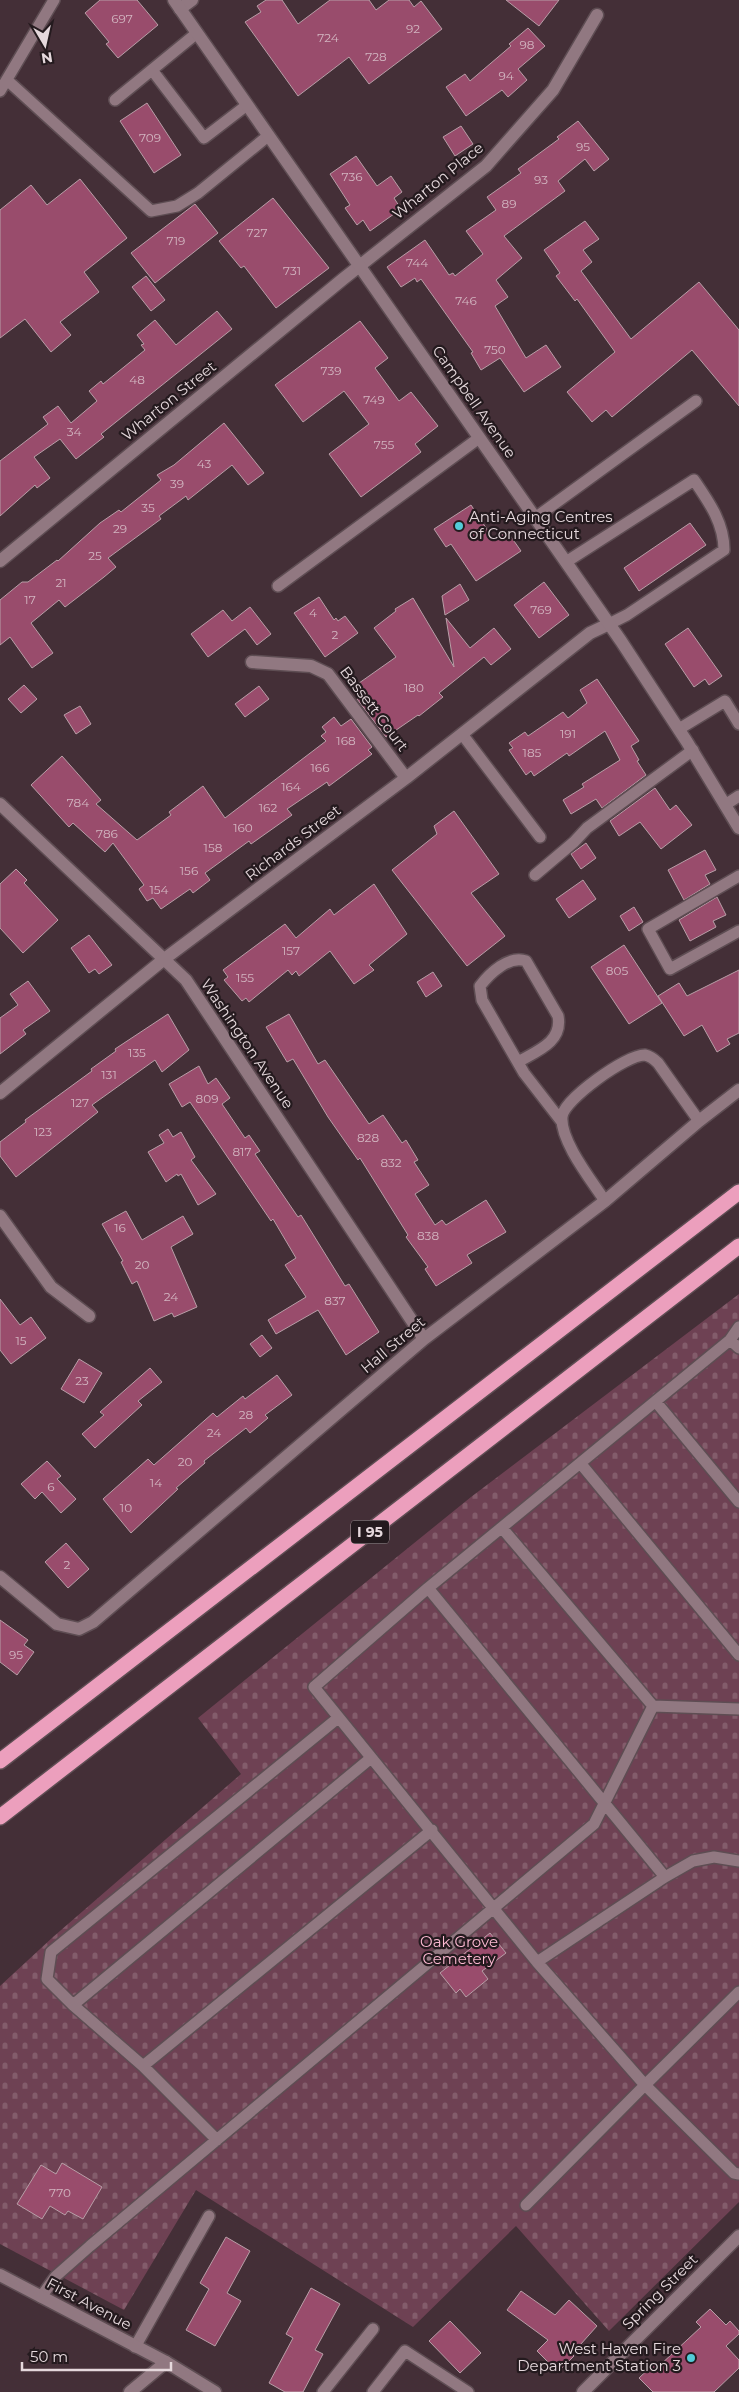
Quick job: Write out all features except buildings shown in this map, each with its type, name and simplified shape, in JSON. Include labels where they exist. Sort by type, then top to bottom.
[{"type":"highway","points":[[0,1761],[739,1192]]},
{"type":"highway","name":"I 95","points":[[0,1816],[739,1246]]},
{"type":"street","points":[[177,5],[192,0]]},
{"type":"street","name":"Campbell Avenue","points":[[177,5],[609,624],[693,750],[739,828]]},
{"type":"street","name":"Wharton Place","points":[[359,266],[486,166],[553,90],[597,15]]},
{"type":"street","name":"Wharton Street","points":[[0,561],[359,266]]},
{"type":"street","name":"Richards Street","points":[[0,1094],[163,960],[406,778],[590,633],[609,624]]},
{"type":"street","name":"Bassett Court","points":[[252,662],[311,666],[328,674],[406,778]]},
{"type":"street","name":"Washington Avenue","points":[[0,804],[186,980],[424,1339]]},
{"type":"street","name":"Hall Street","points":[[0,1576],[57,1624],[79,1629],[93,1622],[424,1339],[605,1201],[699,1121],[739,1090]]},
{"type":"street","points":[[0,1216],[51,1287],[89,1316]]},
{"type":"street","name":"Spring Street","points":[[589,2390],[739,2236]]},
{"type":"street","name":"First Avenue","points":[[0,2275],[166,2362],[215,2392]]},
{"type":"street","points":[[130,2392],[166,2362]]},
{"type":"lane","points":[[0,91],[54,0]]},
{"type":"lane","points":[[115,100],[197,33]]},
{"type":"lane","points":[[152,70],[204,138],[247,105]]},
{"type":"lane","points":[[6,80],[151,211],[177,206],[198,193],[268,136]]},
{"type":"lane","points":[[535,518],[696,401]]},
{"type":"lane","points":[[278,586],[479,438]]},
{"type":"lane","points":[[566,562],[694,480],[716,513],[724,536],[724,550],[627,615],[609,624]]},
{"type":"lane","points":[[679,729],[725,700],[739,724]]},
{"type":"lane","points":[[462,734],[540,837]]},
{"type":"lane","points":[[534,875],[574,842],[587,828],[693,750]]},
{"type":"lane","points":[[725,805],[739,796]]},
{"type":"lane","points":[[739,876],[648,930],[670,969],[739,932]]},
{"type":"lane","points":[[518,1062],[554,1040],[560,1024],[558,1016],[526,961],[520,958],[512,959],[492,973],[480,986],[482,1000],[518,1062],[543,1099],[562,1122],[571,1147],[605,1201]]},
{"type":"lane","points":[[562,1122],[564,1109],[570,1101],[615,1067],[636,1056],[644,1055],[651,1057],[658,1063],[699,1121]]},
{"type":"lane","points":[[739,1327],[730,1340],[428,1588],[314,1687],[432,1830],[537,1962],[645,2085],[734,2173],[739,2174]]},
{"type":"lane","points":[[730,1340],[739,1348]]},
{"type":"lane","points":[[656,1402],[739,1502]]},
{"type":"lane","points":[[581,1464],[739,1655]]},
{"type":"lane","points":[[502,1528],[653,1706],[739,1709]]},
{"type":"lane","points":[[428,1588],[665,1877]]},
{"type":"lane","points":[[41,2297],[56,2276],[90,2246],[594,1824],[653,1706]]},
{"type":"lane","points":[[217,2140],[143,2066],[46,1979],[51,1952],[338,1718]]},
{"type":"lane","points":[[73,2005],[371,1758]]},
{"type":"lane","points":[[143,2066],[432,1830]]},
{"type":"lane","points":[[537,1962],[665,1877],[693,1861],[714,1857],[739,1861]]},
{"type":"lane","points":[[526,2205],[739,1992]]},
{"type":"lane","points":[[135,2347],[209,2216]]},
{"type":"lane","points":[[323,2392],[373,2329]]},
{"type":"lane","points":[[373,2392],[405,2352],[468,2392]]},
{"type":"green space","name":"Oak Grove Cemetery","points":[[739,1294],[739,2202],[609,2331],[516,2226],[413,2327],[196,2190],[124,2310],[0,2244],[0,1986],[53,1937],[241,1774],[198,1718],[471,1497]]},
{"type":"place","name":"Anti-Aging Centres of Connecticut","points":[[459,526]]},
{"type":"place","name":"West Haven Fire Department Station 3","points":[[691,2358]]}]
